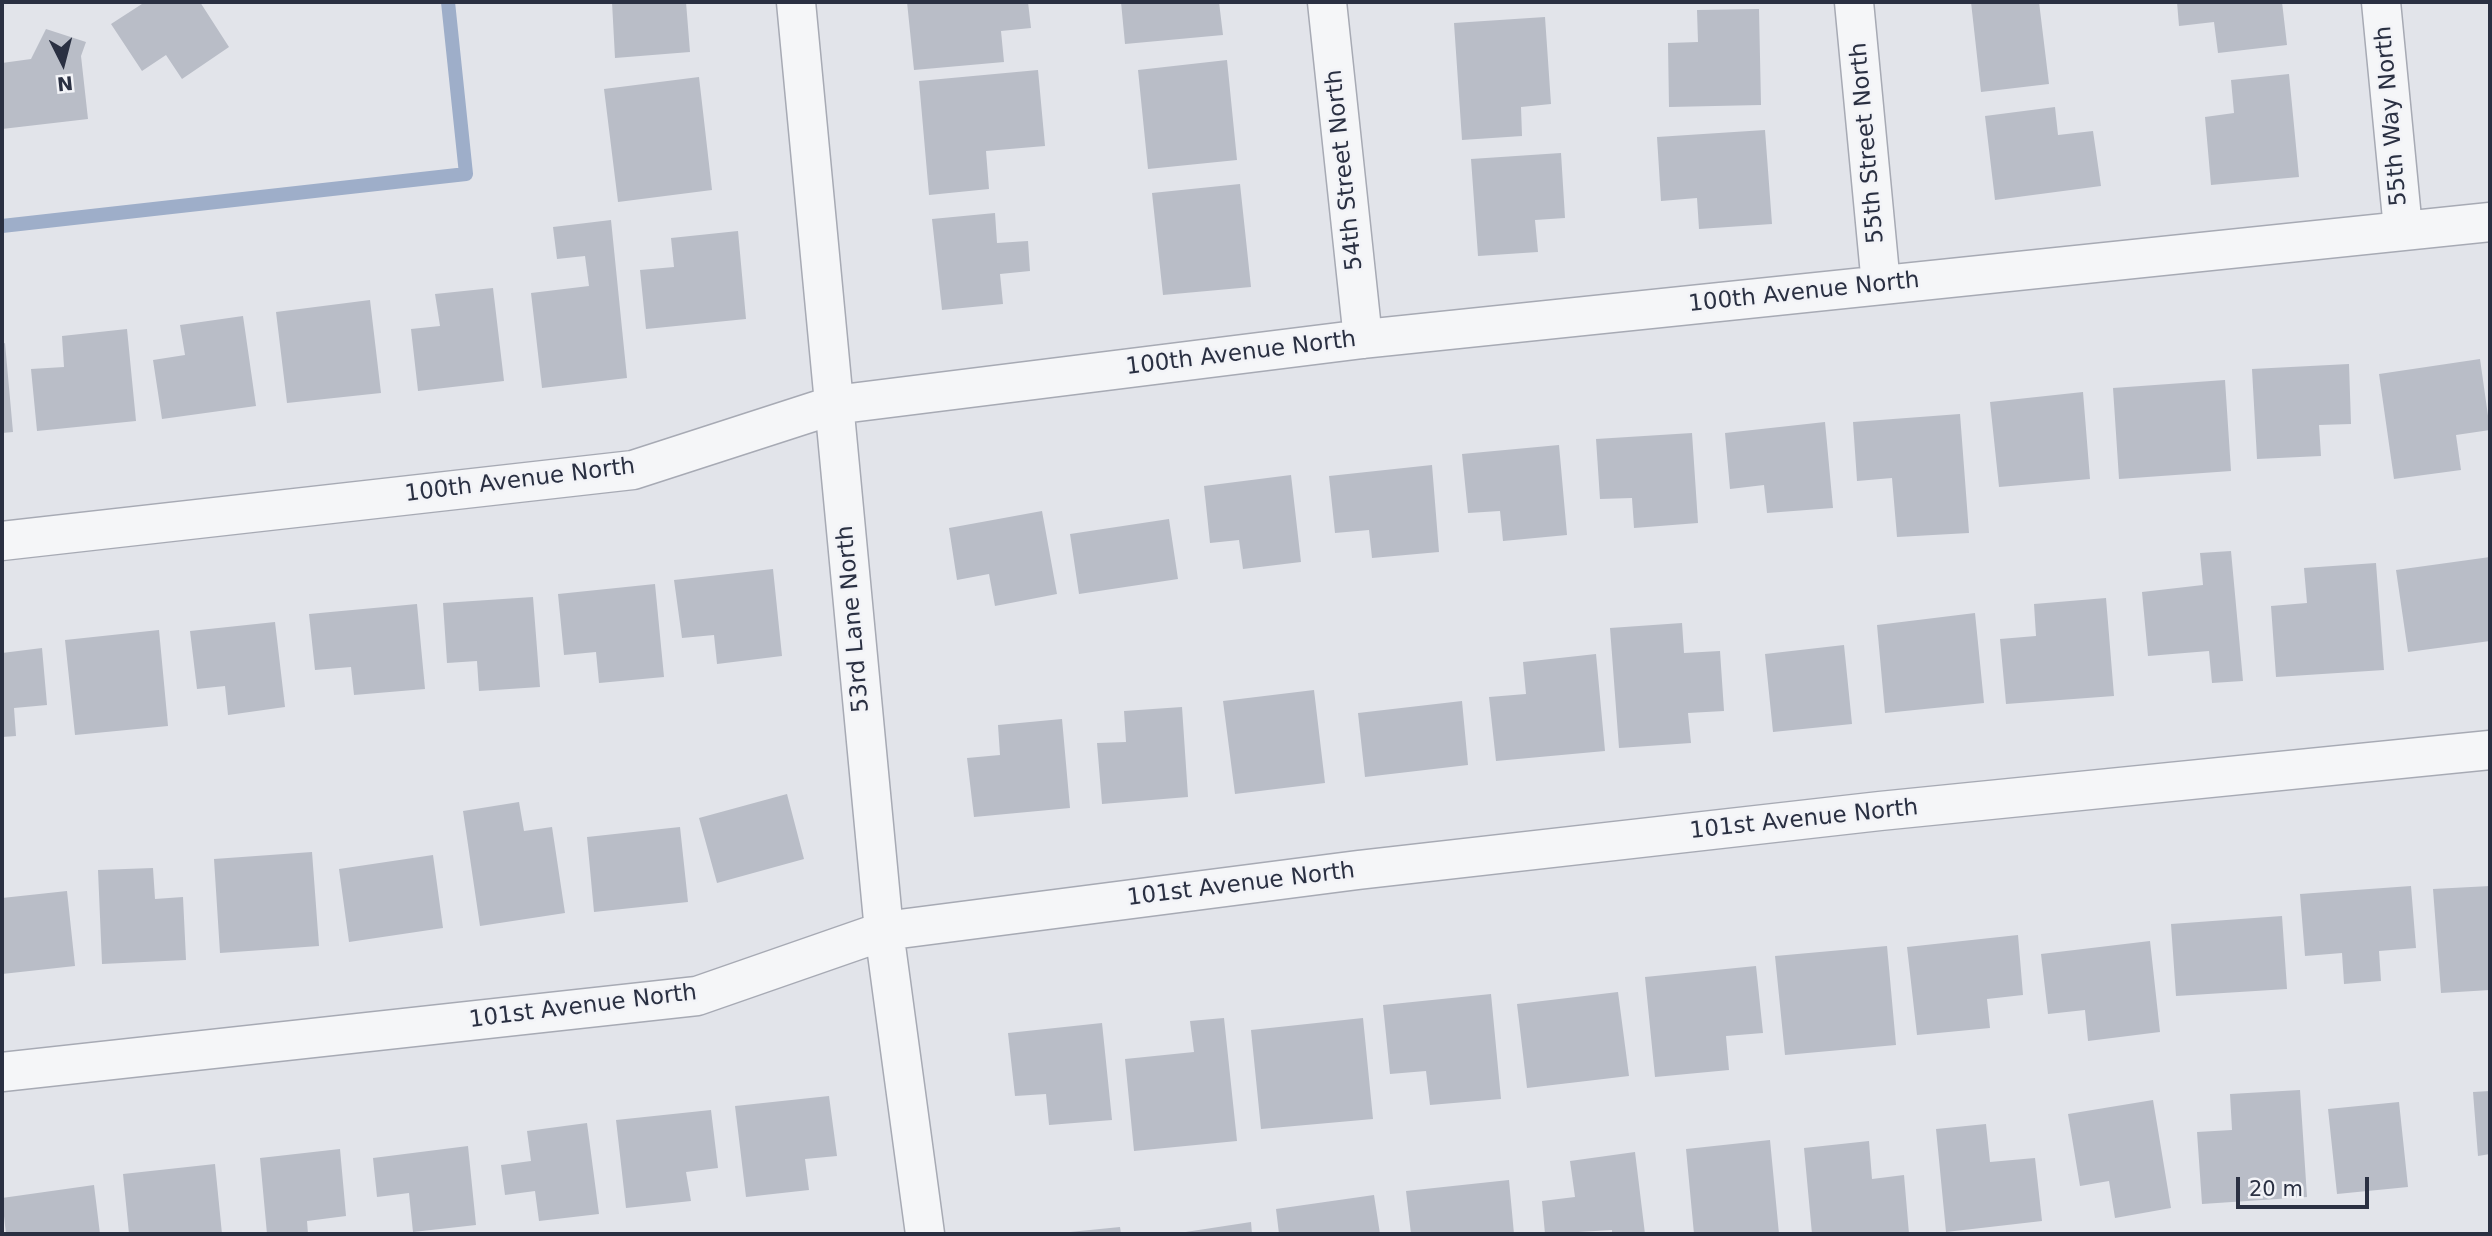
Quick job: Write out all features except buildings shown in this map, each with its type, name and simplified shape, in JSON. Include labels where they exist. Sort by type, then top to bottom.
[{"type":"street","name":"53rd Lane North","points":[[796,2],[884,931],[925,1234]]},
{"type":"street","name":"54th Street North","points":[[1327,2],[1363,339]]},
{"type":"street","name":"55th Street North","points":[[1854,2],[1881,285]]},
{"type":"street","name":"55th Way North","points":[[2381,2],[2403,229]]},
{"type":"street","name":"100th Avenue North","points":[[2,541],[633,470],[834,405],[1363,339],[2490,222]]},
{"type":"street","name":"101st Avenue North","points":[[2,1072],[698,996],[884,931],[1358,870],[1880,811],[2490,750]]},
{"type":"waterway","points":[[2,226],[466,174],[448,2]]}]
